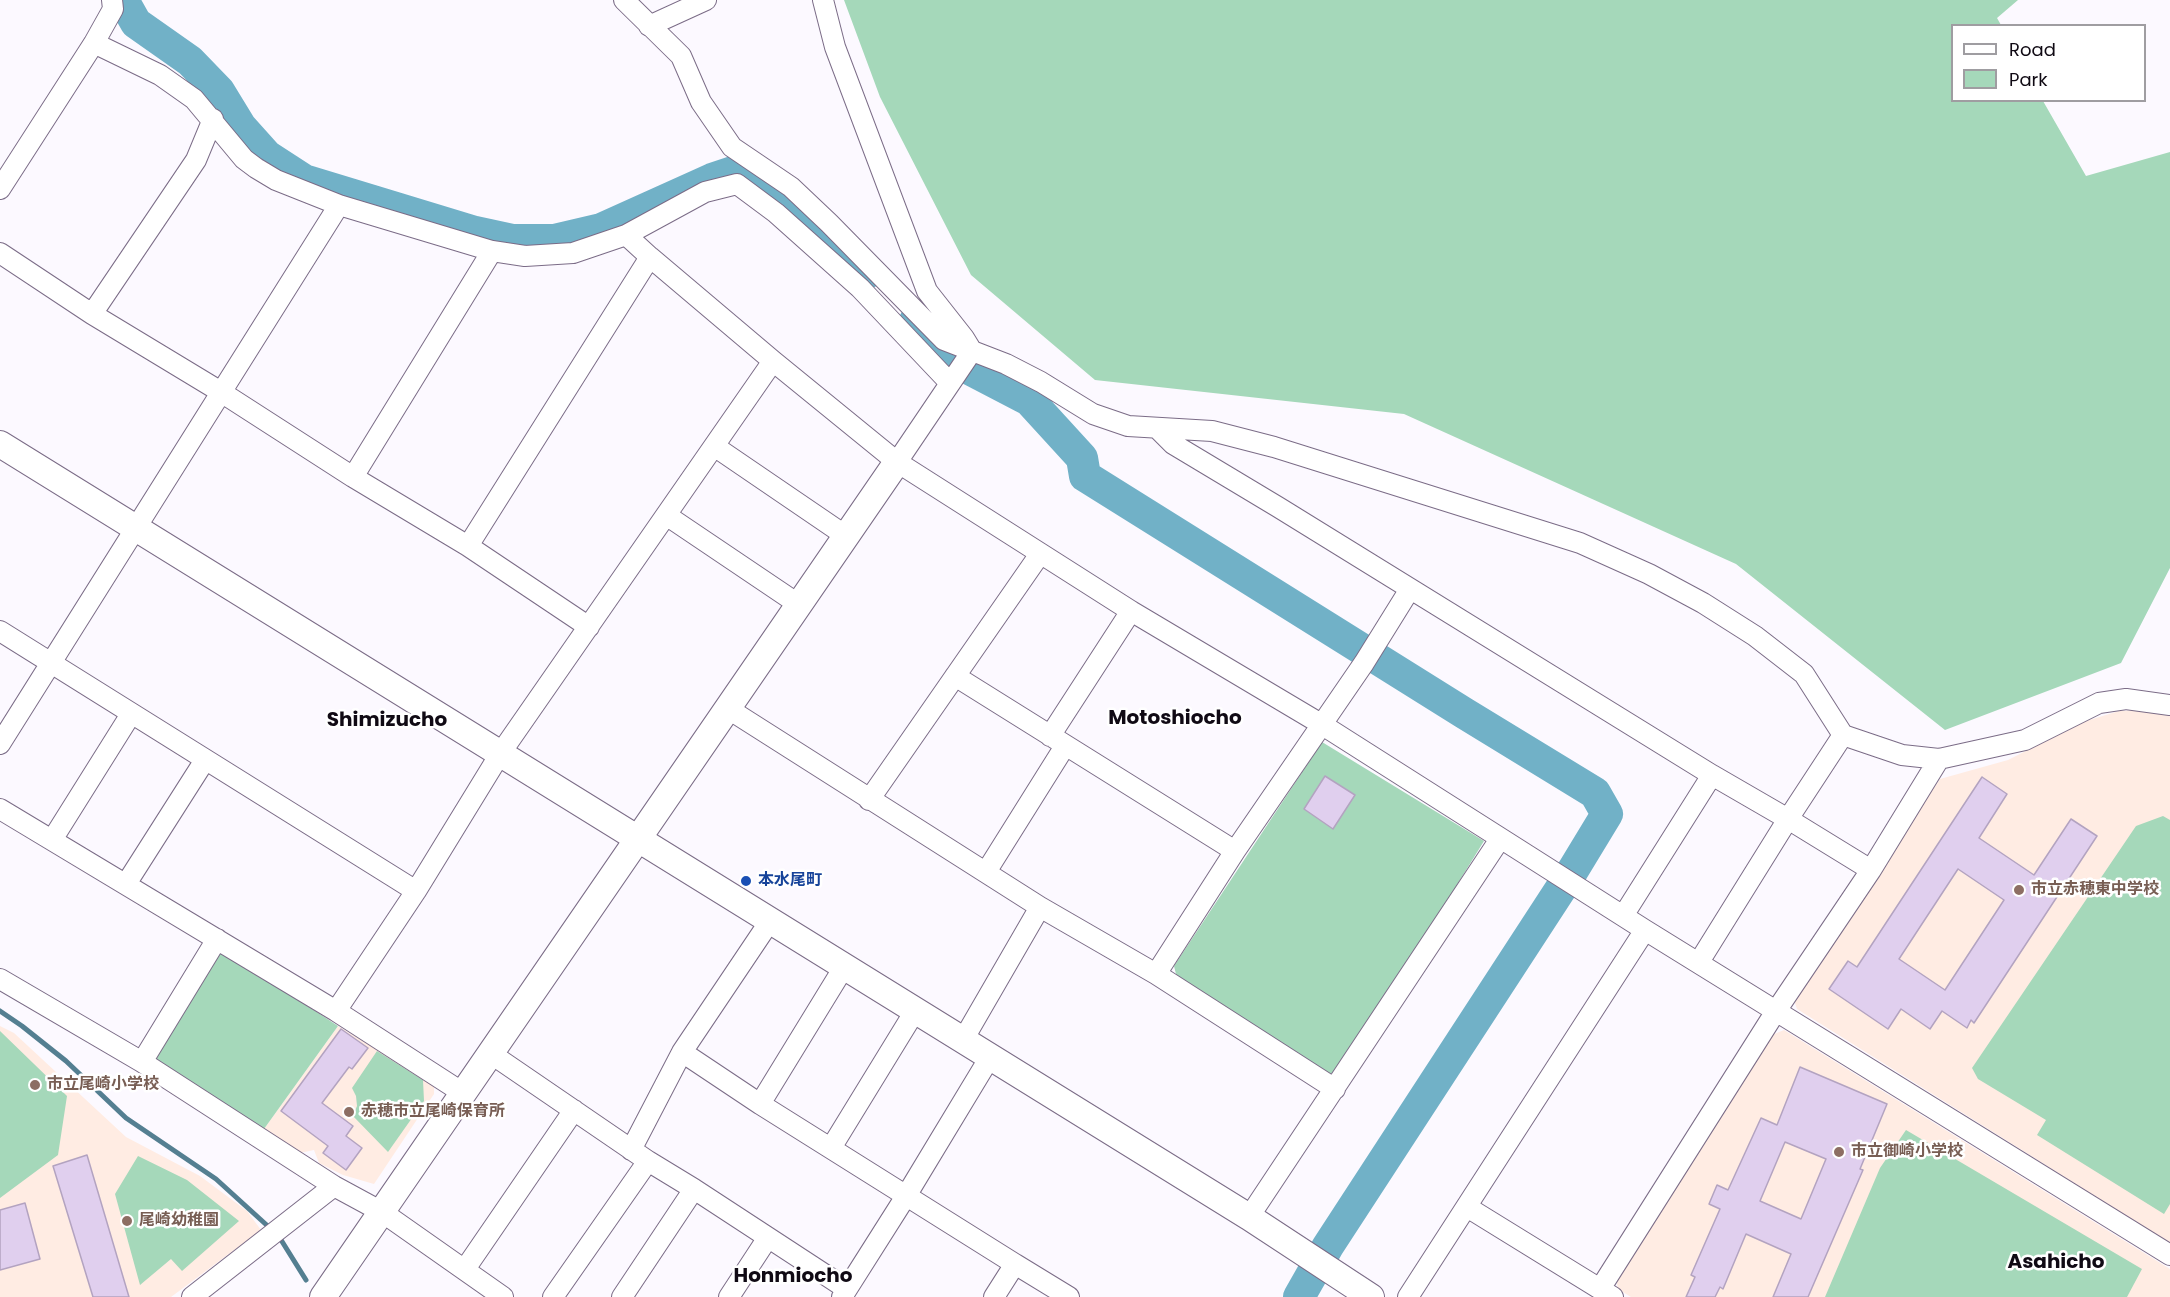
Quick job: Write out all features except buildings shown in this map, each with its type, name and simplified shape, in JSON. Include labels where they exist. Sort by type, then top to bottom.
[{"type":"street","points":[[0,189],[94,43],[112,9],[112,0]]},
{"type":"street","points":[[624,0],[681,56],[701,102],[732,147],[790,187],[829,223],[944,340],[1006,364],[1041,382],[1093,414],[1128,426],[1212,431],[1274,447],[1580,543],[1658,579],[1703,603],[1755,636],[1804,674],[1843,735],[1902,755],[1939,759],[2025,740],[2099,703],[2126,699],[2170,705]]},
{"type":"street","points":[[650,26],[706,0]]},
{"type":"street","points":[[823,0],[835,47],[927,291],[972,351]]},
{"type":"street","points":[[94,43],[160,75],[194,99],[244,159],[276,180],[339,205],[492,251],[525,256],[573,253],[626,235],[705,192],[737,184],[776,213],[860,288],[950,383]]},
{"type":"street","points":[[92,314],[196,160],[213,119]]},
{"type":"street","points":[[0,744],[339,205]]},
{"type":"street","points":[[626,235],[773,361],[897,462],[1131,611],[1321,724],[1645,930],[2170,1255]]},
{"type":"street","points":[[352,477],[492,251]]},
{"type":"street","points":[[0,253],[92,314],[221,392],[352,477],[468,546],[589,627]]},
{"type":"street","points":[[468,546],[650,257]]},
{"type":"street","points":[[323,1297],[972,351]]},
{"type":"street","points":[[336,1011],[416,891],[500,754],[773,361]]},
{"type":"street","points":[[1158,429],[1173,444],[1871,870]]},
{"type":"street","points":[[0,444],[1249,1217],[1371,1297]]},
{"type":"street","points":[[714,446],[846,536]]},
{"type":"street","points":[[666,515],[798,604]]},
{"type":"street","points":[[869,800],[1040,554]]},
{"type":"street","points":[[1156,974],[1235,851],[1369,655],[1410,589]]},
{"type":"street","points":[[986,872],[1131,611]]},
{"type":"street","points":[[0,632],[416,891]]},
{"type":"street","points":[[955,676],[1235,851]]},
{"type":"street","points":[[727,708],[869,800],[1040,907],[1156,974],[1335,1089]]},
{"type":"street","points":[[52,840],[131,714]]},
{"type":"street","points":[[1699,962],[1843,735]]},
{"type":"street","points":[[1467,1207],[1606,1293],[1776,1011],[1871,870],[1939,759]]},
{"type":"street","points":[[126,884],[205,760]]},
{"type":"street","points":[[1623,916],[1712,775]]},
{"type":"street","points":[[0,808],[336,1011],[463,1093]]},
{"type":"street","points":[[1249,1217],[1500,839]]},
{"type":"street","points":[[963,1040],[1040,907]]},
{"type":"street","points":[[631,1150],[682,1052],[770,921]]},
{"type":"street","points":[[1408,1297],[1645,930]]},
{"type":"street","points":[[142,1062],[217,939]]},
{"type":"street","points":[[760,1104],[844,967]]},
{"type":"street","points":[[0,979],[142,1062],[334,1186],[382,1212],[503,1297]]},
{"type":"street","points":[[831,1148],[915,1011]]},
{"type":"street","points":[[682,1052],[760,1104],[1069,1297]]},
{"type":"street","points":[[490,1053],[844,1293],[990,1057]]},
{"type":"street","points":[[465,1269],[574,1110]]},
{"type":"street","points":[[553,1297],[648,1161]]},
{"type":"street","points":[[192,1297],[334,1186]]},
{"type":"street","points":[[622,1297],[694,1190]]},
{"type":"street","points":[[729,1297],[767,1239]]},
{"type":"street","points":[[994,1297],[1015,1264]]},
{"type":"shaded area","name":"市立赤穂東中学校","points":[[2143,710],[2170,715],[2170,1243],[1797,1009],[1794,1000],[1940,779],[2008,760],[2083,722],[2119,711]]},
{"type":"shaded area","name":"尾崎幼稚園","points":[[0,1026],[14,1033],[126,1137],[200,1176],[247,1211],[261,1230],[171,1297],[0,1297]]},
{"type":"shaded area","name":"赤穂市立尾崎保育所","points":[[338,1026],[434,1084],[434,1094],[374,1184],[343,1175],[319,1163],[314,1150],[300,1153],[264,1129]]},
{"type":"shaded area","name":"市立御崎小学校","points":[[1784,1030],[2170,1269],[2170,1297],[1631,1297],[1618,1289],[1616,1278],[1772,1035]]},
{"type":"green space","points":[[844,0],[2018,0],[1997,18],[2000,24],[1951,24],[1951,102],[2044,102],[2086,176],[2170,152],[2170,568],[2121,663],[1945,730],[1736,564],[1404,414],[1095,380],[971,275],[880,97]]},
{"type":"green space","points":[[1322,742],[1484,841],[1342,1071],[1329,1074],[1177,978],[1174,966]]},
{"type":"green space","points":[[2163,816],[2170,820],[2170,1204],[2164,1214],[2037,1135],[2046,1120],[1978,1079],[1972,1068],[2136,826]]},
{"type":"green space","points":[[224,951],[338,1026],[264,1129],[157,1063],[155,1053],[215,955]]},
{"type":"green space","name":"市立尾崎小学校","points":[[0,1031],[67,1096],[58,1155],[0,1198]]},
{"type":"green space","points":[[377,1051],[423,1080],[424,1101],[388,1152],[353,1116],[357,1106],[352,1088]]},
{"type":"green space","points":[[1906,1130],[2142,1269],[2127,1297],[1825,1297],[1880,1168]]},
{"type":"green space","points":[[138,1156],[187,1180],[239,1221],[182,1271],[171,1259],[140,1285],[115,1194]]},
{"type":"waterway","points":[[123,0],[136,23],[190,61],[219,91],[241,127],[267,156],[304,180],[475,232],[512,240],[554,240],[601,229],[712,179],[736,171],[752,178],[795,208],[867,273]]},
{"type":"waterway","points":[[915,321],[956,362],[1029,400],[1082,458],[1085,476],[1595,793],[1607,814],[1573,870],[1328,1246],[1299,1297]]},
{"type":"waterway","points":[[0,1011],[66,1061],[126,1118],[216,1179],[271,1229]]},
{"type":"waterway","points":[[278,1235],[306,1280]]},
{"type":"place","name":"本水尾町","points":[[746,881]]},
{"type":"place","name":"市立赤穂東中学校","points":[[2019,890]]},
{"type":"place","name":"市立尾崎小学校","points":[[35,1085]]},
{"type":"place","name":"赤穂市立尾崎保育所","points":[[349,1112]]},
{"type":"place","name":"市立御崎小学校","points":[[1839,1152]]},
{"type":"place","name":"尾崎幼稚園","points":[[127,1221]]},
{"type":"district","name":"Motoshiocho","points":[[1175,719]]},
{"type":"district","name":"Shimizucho","points":[[387,721]]},
{"type":"district","name":"Asahicho","points":[[2056,1263]]},
{"type":"district","name":"Honmiocho","points":[[793,1277]]}]
